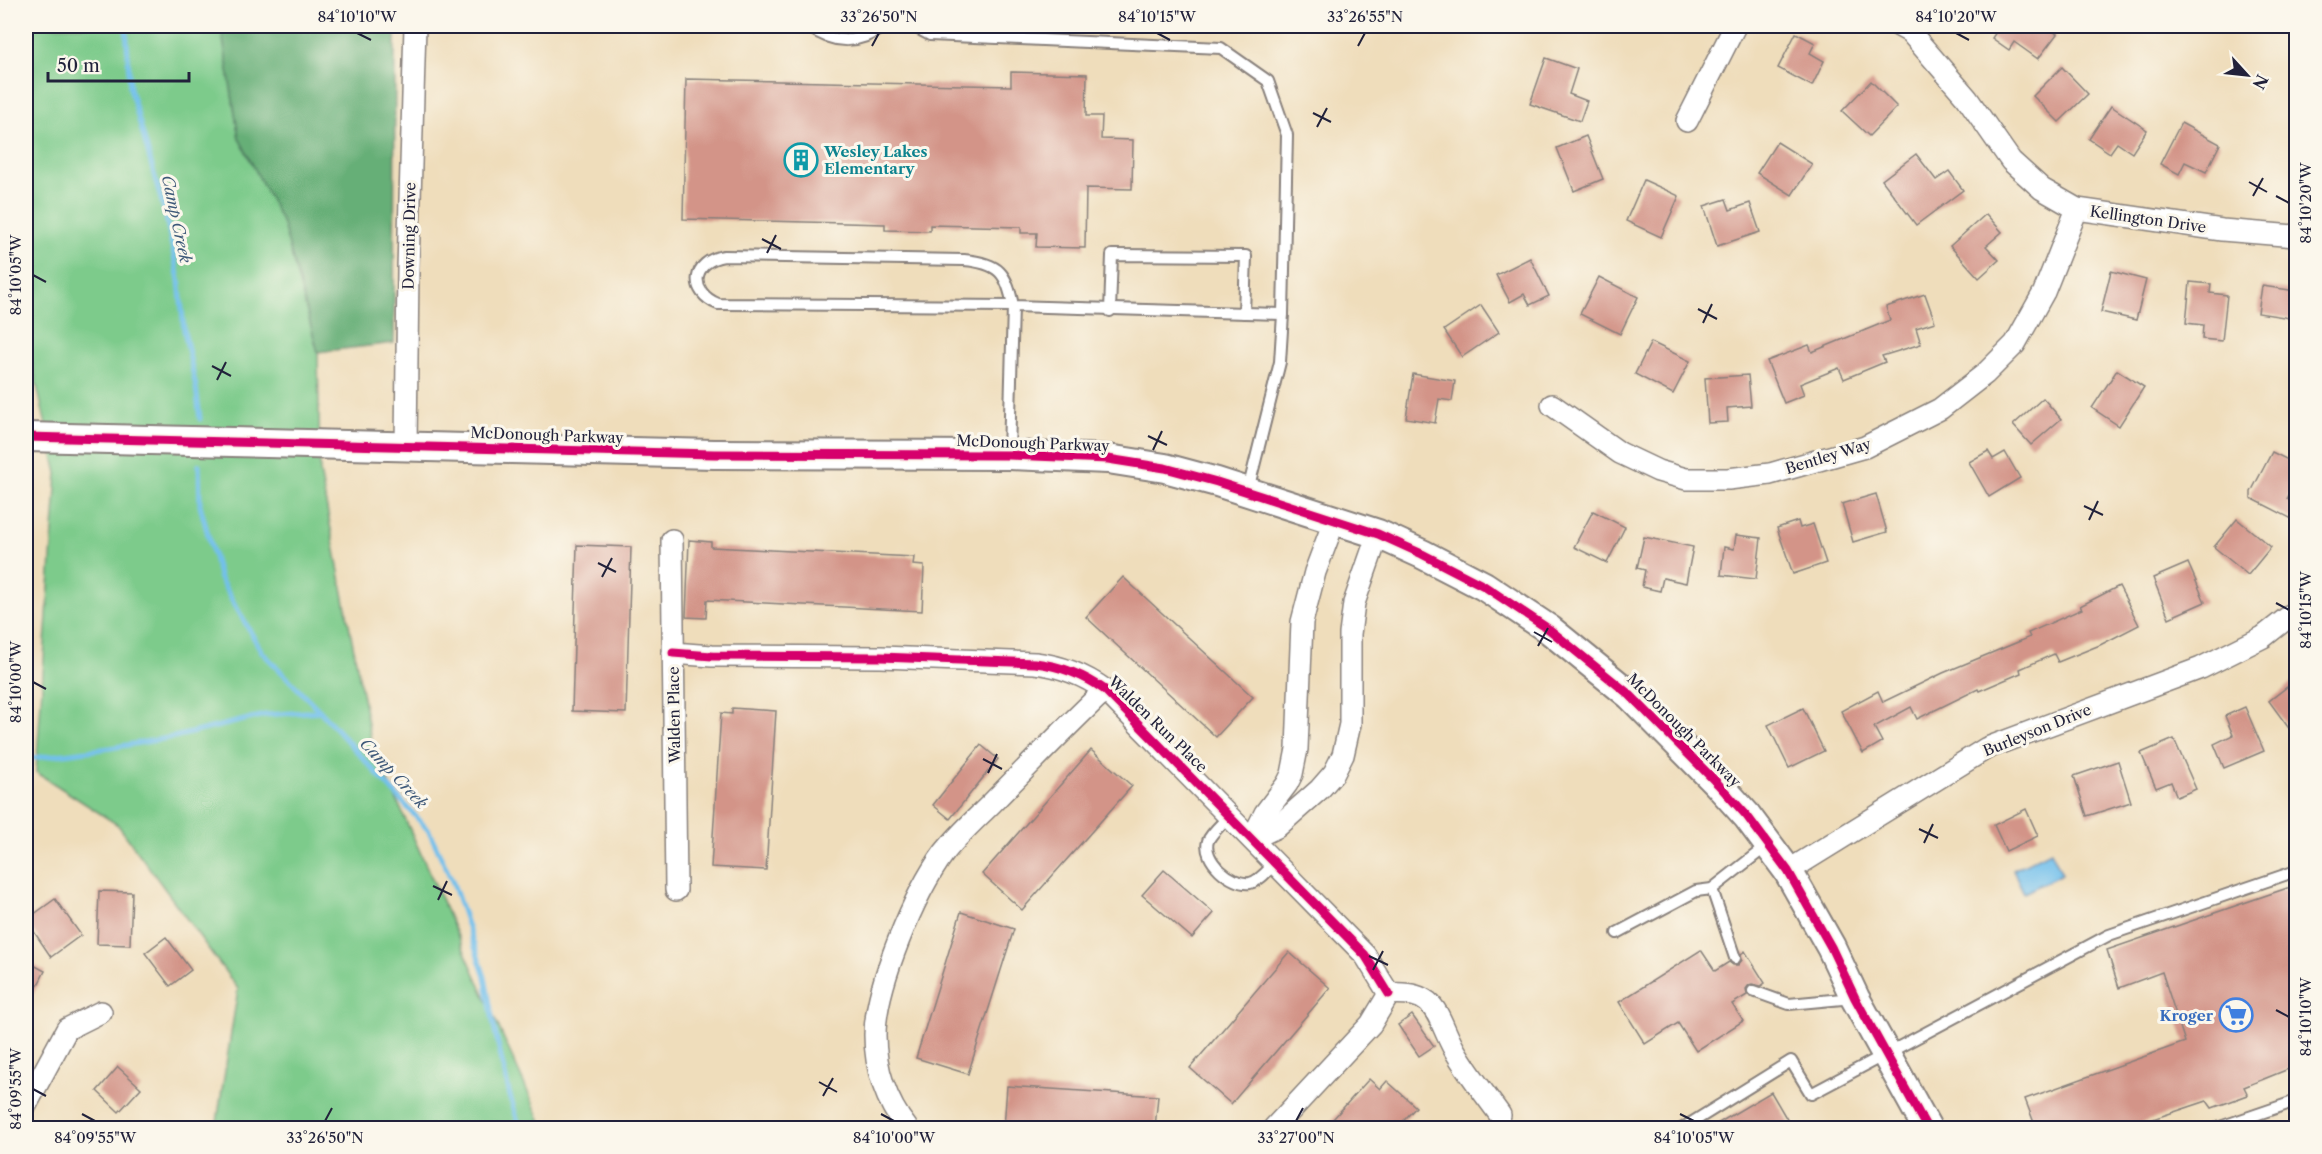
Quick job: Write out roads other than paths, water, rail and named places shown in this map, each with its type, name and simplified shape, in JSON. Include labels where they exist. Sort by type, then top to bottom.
[{"type":"street","name":"Downing Drive","points":[[406,446],[415,26]]},
{"type":"street","points":[[1687,121],[1735,26]]},
{"type":"street","name":"Kellington Drive","points":[[1899,26],[1910,32],[1967,98],[2011,161],[2042,189],[2077,208],[2222,230],[2296,236]]},
{"type":"street","name":"Bentley Way","points":[[1552,405],[1620,453],[1658,471],[1686,478],[1728,479],[1770,474],[1865,447],[1940,409],[1985,374],[2015,344],[2044,292],[2077,208]]},
{"type":"street","name":"McDonough Parkway","points":[[26,437],[702,454],[1009,455],[1108,459],[1165,468],[1247,490],[1378,534],[1484,586],[1550,630],[1630,695],[1706,771],[1747,816],[1788,871],[1832,947],[1855,998],[1927,1128]]},
{"type":"street","points":[[1252,839],[1265,813],[1292,774],[1297,749],[1300,637],[1304,609],[1335,519]]},
{"type":"street","points":[[1252,839],[1277,827],[1334,773],[1348,740],[1351,719],[1350,634],[1353,603],[1378,534]]},
{"type":"street","name":"Walden Place","points":[[672,540],[676,890]]},
{"type":"street","name":"Burleyson Drive","points":[[1788,871],[1987,748],[2201,668],[2263,637],[2296,611]]},
{"type":"street","name":"Walden Run Place","points":[[673,653],[712,656],[881,657],[1035,663],[1072,672],[1105,690],[1230,816],[1365,955],[1389,994]]},
{"type":"street","name":"Walden Run Place","points":[[907,1128],[893,1107],[883,1082],[877,1057],[875,1034],[887,977],[906,923],[924,886],[945,852],[1046,747],[1105,690]]},
{"type":"street","points":[[1285,787],[1305,802]]},
{"type":"street","points":[[1274,1128],[1371,1024],[1389,994],[1410,994],[1428,1002],[1435,1009],[1441,1017],[1454,1049],[1500,1115]]},
{"type":"street","points":[[26,1105],[67,1029],[101,1012]]},
{"type":"lane","points":[[808,26],[819,34],[836,40],[855,40],[872,34],[884,26]]},
{"type":"lane","points":[[913,26],[930,35],[1221,48],[1268,81],[1287,135],[1284,314],[1280,362],[1247,490]]},
{"type":"lane","points":[[1110,310],[1112,255],[1246,256],[1245,313]]},
{"type":"lane","points":[[1009,455],[1013,306],[1009,284],[1002,273],[994,267],[979,261],[964,260],[724,256],[712,258],[703,264],[698,286],[703,295],[718,304],[1013,306],[1284,314]]},
{"type":"lane","points":[[1230,816],[1208,841],[1208,853],[1221,871],[1237,882],[1249,883],[1259,879],[1275,862]]},
{"type":"lane","points":[[1617,933],[1696,891],[1712,889],[1769,845]]},
{"type":"lane","points":[[1683,1128],[1791,1061],[1811,1094],[2109,935],[2296,872]]},
{"type":"lane","points":[[1712,889],[1735,958]]},
{"type":"lane","points":[[1753,991],[1790,1004],[1855,998]]},
{"type":"lane","points":[[2217,1128],[2296,1101]]},
{"type":"water","points":[[2051,851],[2062,874],[2024,893],[2013,870]]},
{"type":"waterway","name":"Camp Creek","points":[[126,26],[130,88],[166,217],[179,280],[184,330],[200,419]]},
{"type":"waterway","name":"Camp Creek","points":[[199,465],[200,505],[220,579],[262,652],[320,711],[429,831],[453,883],[485,977],[494,1027],[520,1128]]},
{"type":"waterway","points":[[26,759],[174,737],[265,715],[320,711]]},
{"type":"place","name":"Wesley Lakes Elementary","points":[[801,160]]},
{"type":"place","name":"Kroger","points":[[2236,1015]]}]
